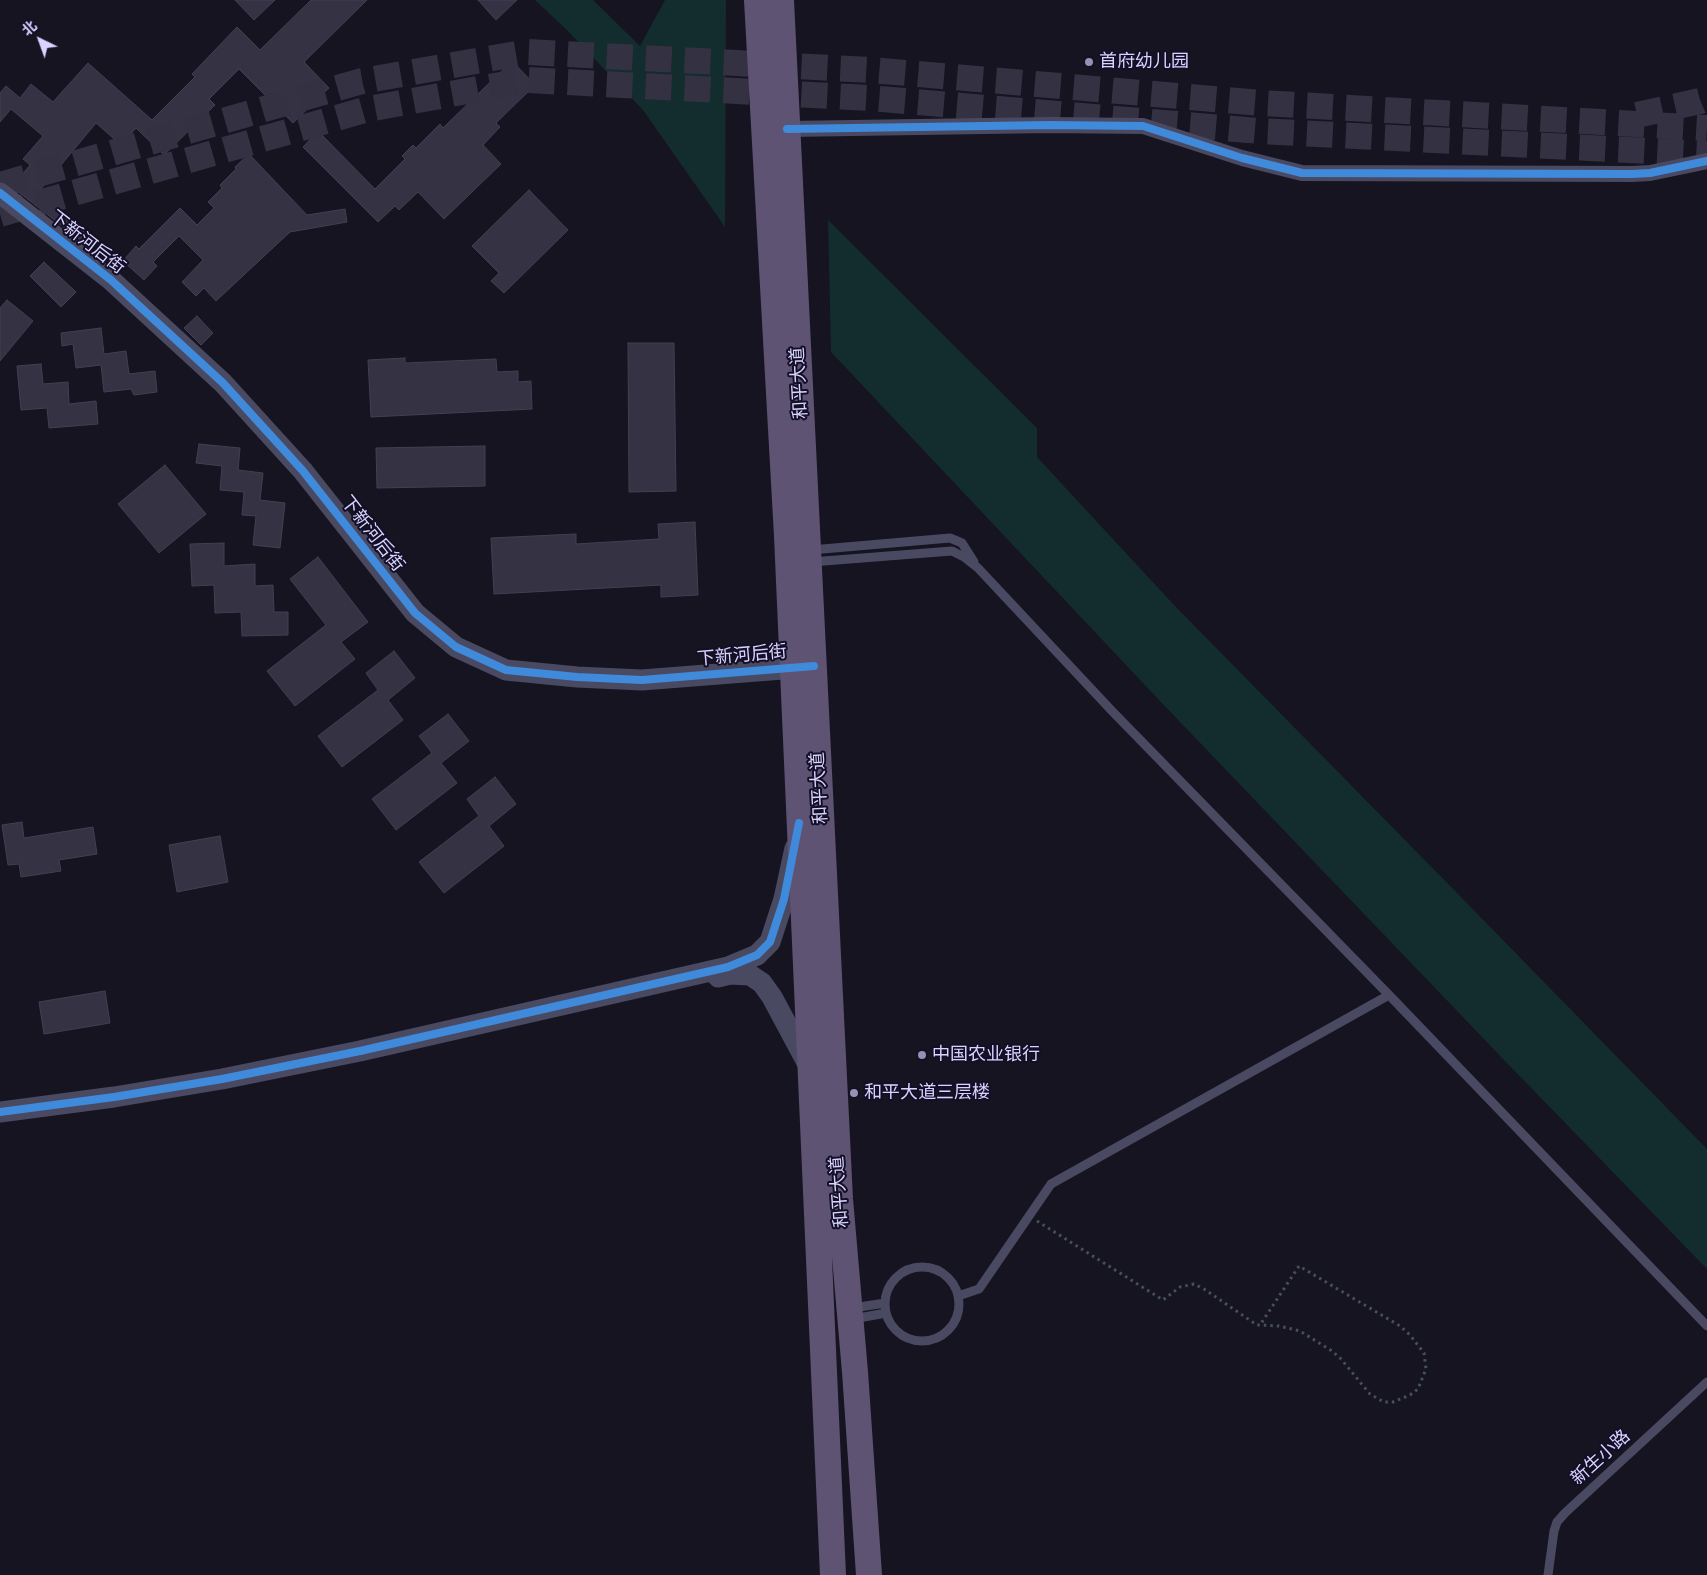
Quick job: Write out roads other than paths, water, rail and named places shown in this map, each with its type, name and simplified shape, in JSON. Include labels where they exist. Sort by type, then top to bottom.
[{"type":"main road","name":"和平大道","points":[[756,0],[786,526],[803,667],[840,1199],[869,1575]]},
{"type":"main road","name":"和平大道","points":[[781,0],[808,556],[803,667],[800,823],[833,1575]]},
{"type":"street","points":[[787,129],[1050,125],[1143,126],[1242,158],[1302,173],[1632,174],[1650,173],[1707,161]]},
{"type":"street","name":"下新河后街","points":[[0,192],[111,280],[223,383],[303,471],[415,613],[456,647],[506,670],[577,677],[642,680],[803,667]]},
{"type":"street","points":[[0,1112],[114,1097],[222,1079],[360,1051],[728,966],[757,955],[770,942],[784,899],[800,823]]},
{"type":"street","points":[[0,1121],[187,1093],[395,1049],[730,974],[750,975],[762,983],[772,997],[810,1068]]},
{"type":"lane","points":[[808,556],[952,551],[964,556],[978,568],[1112,711],[1389,995],[1707,1326]]},
{"type":"lane","points":[[958,1296],[979,1288],[1051,1184],[1389,995]]},
{"type":"lane","points":[[923,1267],[941,1272],[949,1279],[958,1296],[957,1315],[954,1324],[940,1337],[930,1340],[911,1340],[902,1336],[895,1330],[885,1308],[886,1294],[890,1285],[896,1277],[913,1268],[923,1267]]},
{"type":"lane","points":[[850,1314],[885,1308]]},
{"type":"lane","name":"新生小路","points":[[1548,1575],[1554,1531],[1557,1522],[1564,1513],[1707,1382]]},
{"type":"tunnel","points":[[0,185],[362,81],[527,52],[871,70],[1261,103],[1707,128]]},
{"type":"tunnel","points":[[0,214],[368,109],[528,80],[869,98],[1259,131],[1707,154]]},
{"type":"tunnel","points":[[1637,115],[1707,98]]},
{"type":"place","name":"首府幼儿园","points":[[1089,62]]},
{"type":"place","name":"中国农业银行","points":[[922,1055]]},
{"type":"place","name":"和平大道三层楼","points":[[854,1093]]}]
